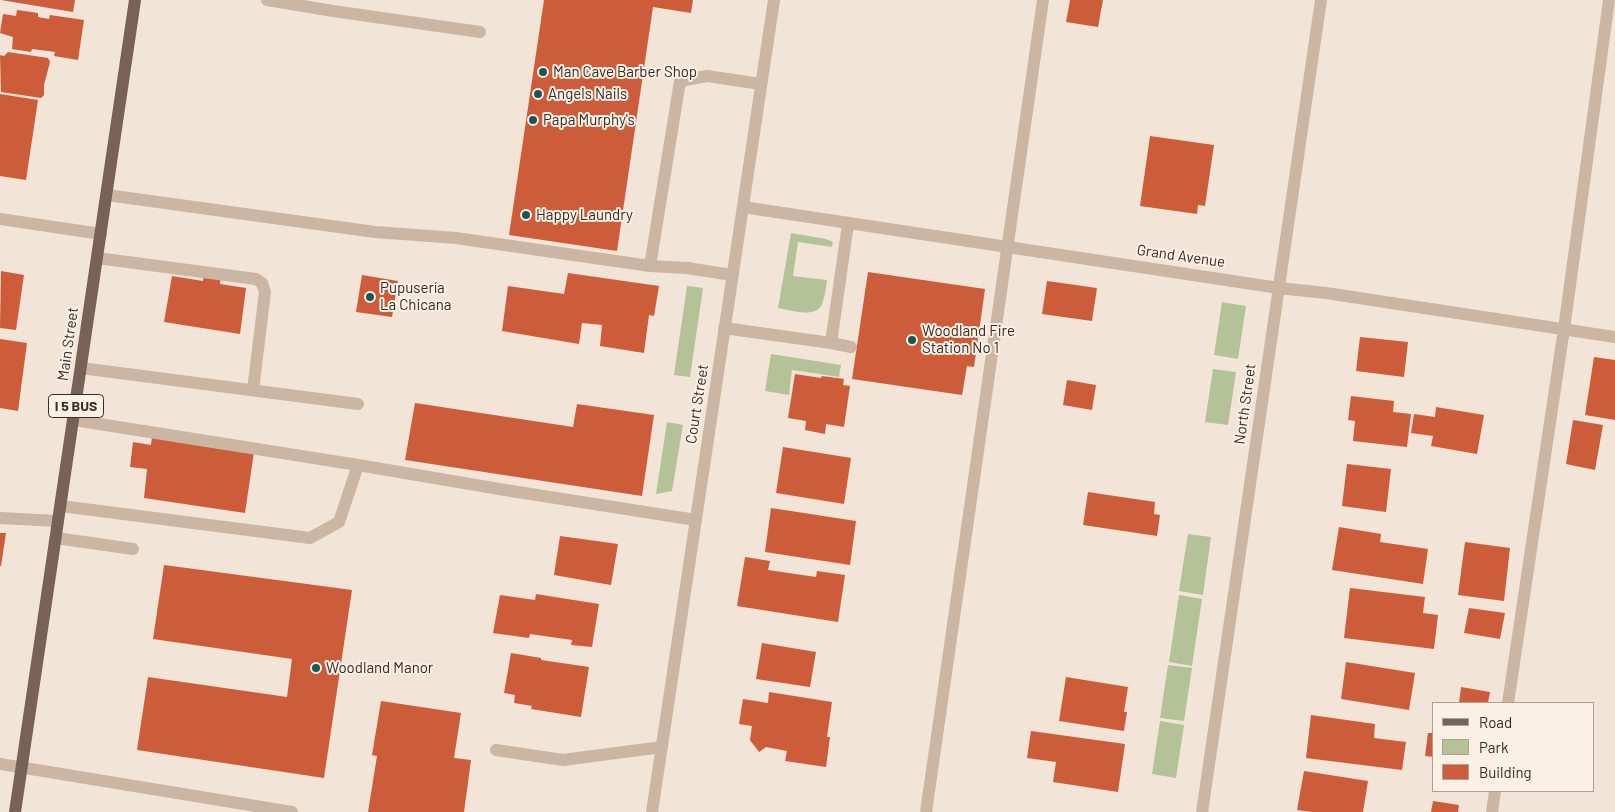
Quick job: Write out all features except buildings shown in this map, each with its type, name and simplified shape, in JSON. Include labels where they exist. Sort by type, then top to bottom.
[{"type":"main road","name":"Main Street","points":[[15,812],[136,0]]},
{"type":"street","points":[[267,0],[480,32]]},
{"type":"street","name":"Court Street","points":[[652,812],[774,0]]},
{"type":"street","points":[[926,812],[1043,0]]},
{"type":"street","name":"North Street","points":[[1202,812],[1321,0]]},
{"type":"street","points":[[1508,702],[1564,329],[1610,0]]},
{"type":"street","points":[[650,266],[680,81],[707,76],[761,84]]},
{"type":"street","points":[[107,195],[375,232],[456,238],[650,266],[687,268],[732,275]]},
{"type":"street","name":"Grand Avenue","points":[[743,207],[1008,248],[1615,336]]},
{"type":"street","points":[[0,219],[101,234]]},
{"type":"street","points":[[831,344],[848,224]]},
{"type":"street","points":[[98,258],[256,279],[262,284],[265,292],[253,390]]},
{"type":"street","points":[[724,328],[851,347]]},
{"type":"street","points":[[81,368],[358,404]]},
{"type":"street","points":[[74,420],[696,520]]},
{"type":"street","points":[[61,506],[310,538],[339,522],[358,465]]},
{"type":"street","points":[[0,518],[58,521]]},
{"type":"street","points":[[56,538],[133,550]]},
{"type":"street","points":[[496,750],[563,760],[662,747]]},
{"type":"street","points":[[0,764],[292,812]]},
{"type":"street","points":[[1492,812],[1495,792]]},
{"type":"green space","points":[[791,233],[833,242],[832,247],[798,242],[793,276],[827,280],[822,304],[819,309],[814,311],[803,312],[778,308]]},
{"type":"green space","points":[[687,286],[703,288],[690,377],[674,375]]},
{"type":"green space","points":[[1222,302],[1246,306],[1238,359],[1214,355]]},
{"type":"green space","points":[[771,354],[841,365],[839,377],[792,370],[789,395],[765,391]]},
{"type":"green space","points":[[1213,369],[1236,372],[1228,425],[1205,422]]},
{"type":"green space","points":[[667,422],[683,425],[672,491],[656,494]]},
{"type":"green space","points":[[1188,534],[1211,537],[1203,595],[1179,591]]},
{"type":"green space","points":[[1179,595],[1202,599],[1192,666],[1169,662]]},
{"type":"green space","points":[[1168,665],[1192,668],[1184,721],[1160,718]]},
{"type":"green space","points":[[1160,721],[1184,725],[1176,778],[1152,774]]},
{"type":"place","name":"Man Cave Barber Shop","points":[[543,72]]},
{"type":"place","name":"Angels Nails","points":[[538,94]]},
{"type":"place","name":"Papa Murphy's","points":[[533,120]]},
{"type":"place","name":"Happy Laundry","points":[[526,215]]},
{"type":"place","name":"Pupusería La Chicana","points":[[370,297]]},
{"type":"place","name":"Woodland Fire Station No 1","points":[[912,340]]},
{"type":"place","name":"Woodland Manor","points":[[316,668]]}]
